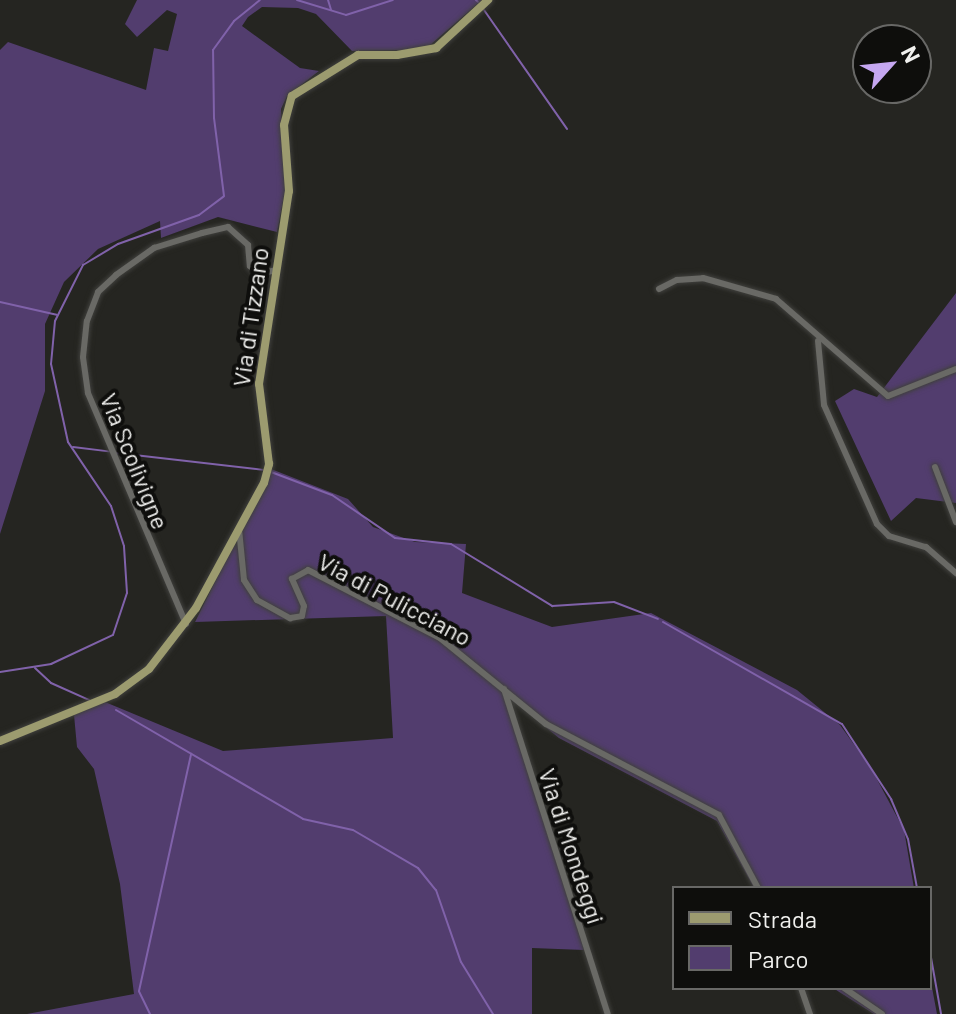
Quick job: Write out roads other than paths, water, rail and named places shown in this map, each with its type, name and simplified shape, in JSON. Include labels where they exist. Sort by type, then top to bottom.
[{"type":"main road","name":"Via di Tizzano","points":[[0,741],[135,683],[186,624],[268,471],[259,384],[289,180],[284,125],[292,96],[358,55],[397,55],[436,48],[488,0]]},
{"type":"street","name":"Via Scolivigne","points":[[186,624],[88,393],[83,357],[87,321],[98,292],[116,275],[154,248],[202,233],[228,227],[248,245],[250,266],[258,274],[277,270]]},
{"type":"street","points":[[659,289],[677,280],[703,278],[776,299],[818,341],[888,396],[956,369]]},
{"type":"street","points":[[818,341],[824,405],[877,524],[889,536],[926,547],[956,573]]},
{"type":"street","points":[[935,467],[956,522]]},
{"type":"street","name":"Via di Pulicciano","points":[[236,526],[246,585],[257,600],[290,618],[300,617],[305,609],[292,579],[298,571],[310,571],[440,638],[561,733],[719,815],[757,886]]},
{"type":"street","name":"Via di Mondeggi","points":[[504,689],[608,1014]]},
{"type":"street","points":[[802,990],[810,1014]]},
{"type":"street","points":[[847,990],[882,1014]]},
{"type":"waterway","points":[[0,672],[51,664],[113,635],[127,593],[124,546],[111,506],[68,442],[51,364],[55,321],[83,265],[118,244],[199,215],[224,196],[214,118],[213,50],[234,21],[260,0]]},
{"type":"waterway","points":[[297,0],[346,15],[393,0]]},
{"type":"waterway","points":[[328,0],[331,10]]},
{"type":"waterway","points":[[484,10],[567,129]]},
{"type":"waterway","points":[[0,302],[57,315]]},
{"type":"waterway","points":[[73,447],[111,452]]},
{"type":"waterway","points":[[117,453],[265,470]]},
{"type":"waterway","points":[[271,472],[332,495],[395,538],[451,544],[552,606],[614,602],[658,619]]},
{"type":"waterway","points":[[663,622],[842,724],[891,799],[908,839],[917,886]]},
{"type":"waterway","points":[[35,668],[51,683],[89,700]]},
{"type":"waterway","points":[[116,710],[303,819],[353,830],[418,868],[436,890],[461,962],[493,1014]]},
{"type":"waterway","points":[[150,1014],[139,991],[191,754]]},
{"type":"waterway","points":[[932,963],[941,1014]]}]
